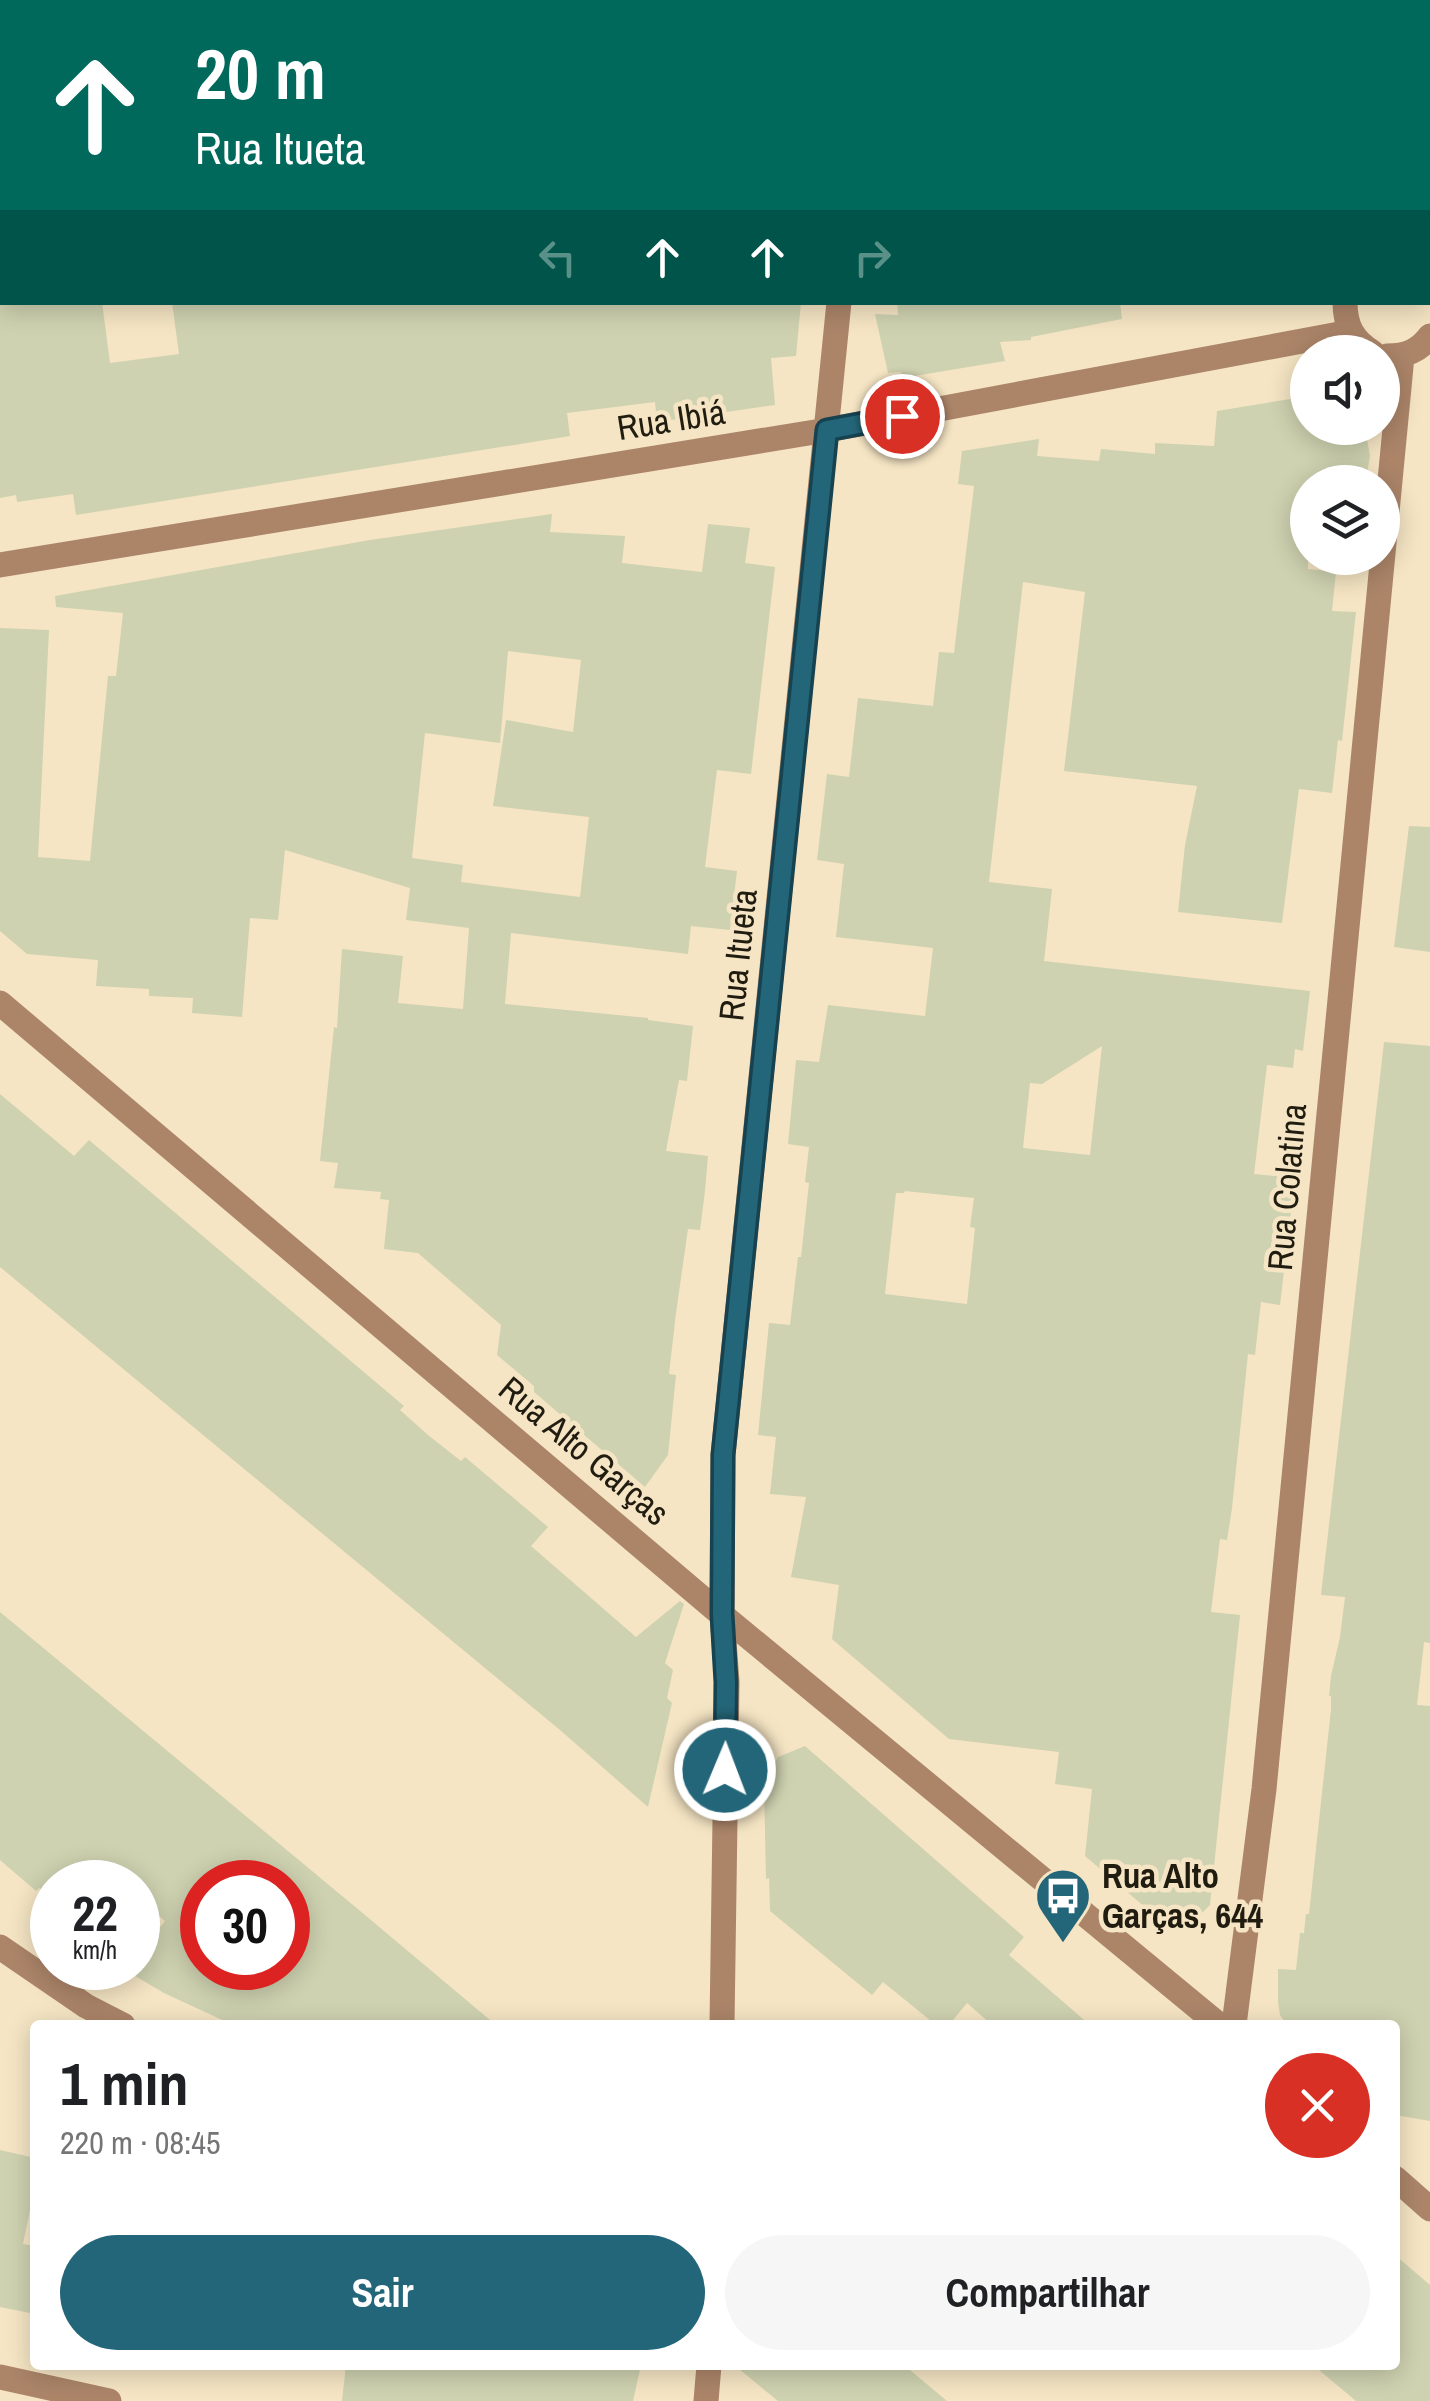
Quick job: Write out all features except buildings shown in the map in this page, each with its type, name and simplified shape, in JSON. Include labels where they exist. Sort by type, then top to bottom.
[{"type":"street","name":"Rua Itueta","points":[[722,2020],[726,1682],[722,1614],[723,1455],[839,305]]},
{"type":"street","points":[[1346,305],[1352,335]]},
{"type":"street","name":"Rua Ibiá","points":[[0,564],[827,430],[1350,332]]},
{"type":"street","points":[[1400,353],[1417,350],[1430,336]]},
{"type":"street","name":"Rua Colatina","points":[[1235,2020],[1266,1769],[1384,445]]},
{"type":"street","name":"Rua Alto Garças","points":[[0,1003],[722,1614],[1213,2020]]},
{"type":"street","points":[[0,1947],[86,2006],[113,2020]]},
{"type":"street","points":[[1400,2182],[1430,2208]]},
{"type":"street","points":[[706,2401],[709,2370]]},
{"type":"street","points":[[0,2377],[109,2401]]},
{"type":"place","name":"Rua Alto Garças, 644","points":[[1063,1945]]},
{"type":"route","points":[[725,1770],[723,1455],[827,430],[902,416]]}]
